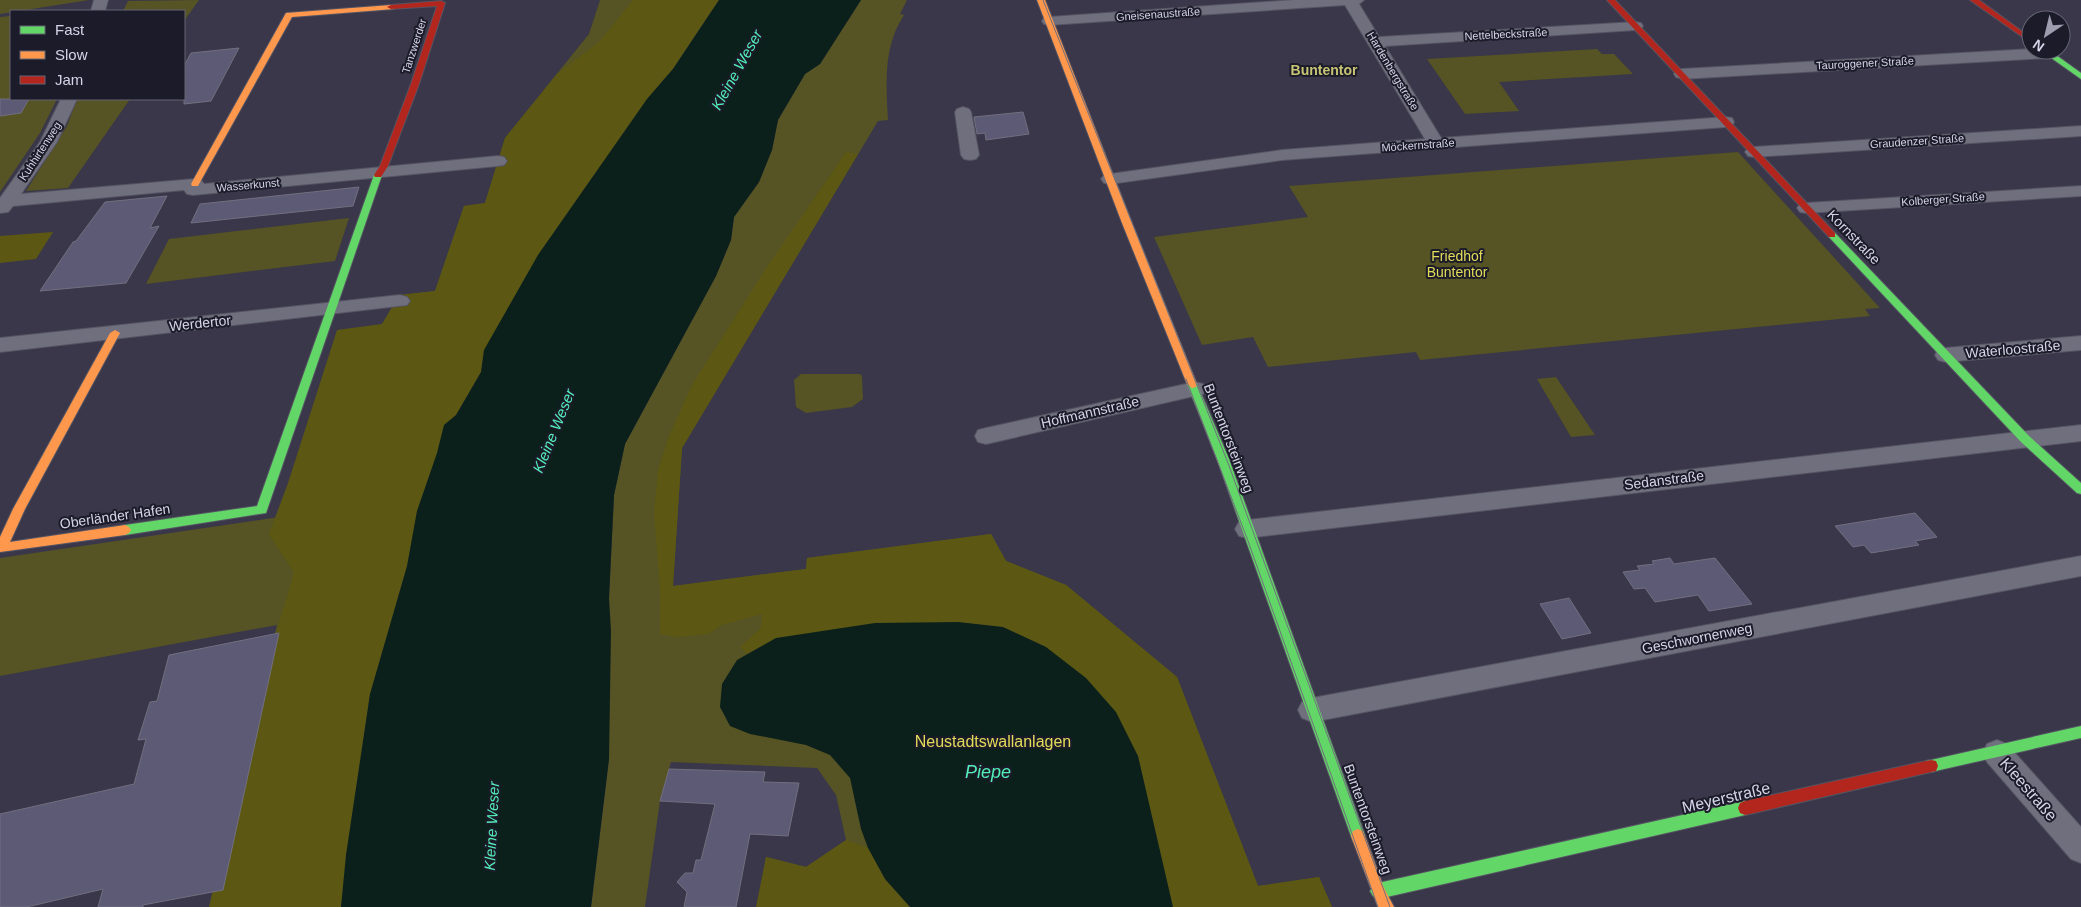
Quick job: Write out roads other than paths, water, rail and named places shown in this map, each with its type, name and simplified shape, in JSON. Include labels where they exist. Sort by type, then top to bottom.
[{"type":"street","name":"Buntentorsteinweg","points":[[1041,0],[1110,179],[1223,459],[1312,710],[1378,891],[1386,907]]},
{"type":"street","name":"Hardenbergstraße","points":[[1349,0],[1436,143]]},
{"type":"street","name":"Gneisenaustraße","points":[[1049,20],[1078,20],[1357,0]]},
{"type":"street","name":"Kornstraße","points":[[1611,0],[2025,439],[2081,490]]},
{"type":"street","points":[[1974,0],[2021,34]]},
{"type":"street","name":"Tanzwerder","points":[[195,184],[289,15],[442,3],[415,84],[384,166],[379,172],[333,308]]},
{"type":"street","name":"Nettelbeckstraße","points":[[1376,42],[1636,26]]},
{"type":"street","name":"Tauroggener Straße","points":[[1682,74],[2021,53]]},
{"type":"street","points":[[2058,60],[2081,77]]},
{"type":"street","name":"Kuhhirtenweg","points":[[3,206],[40,154],[64,114],[69,100]]},
{"type":"street","points":[[963,112],[970,155]]},
{"type":"street","name":"Möckernstraße","points":[[1110,179],[1282,155],[1726,122]]},
{"type":"street","name":"Graudenzer Straße","points":[[1754,152],[2081,131]]},
{"type":"street","name":"Wasserkunst","points":[[3,206],[195,184],[193,190],[498,161]]},
{"type":"street","name":"Kolberger Straße","points":[[1806,208],[2081,191]]},
{"type":"street","name":"Werdertor","points":[[0,345],[400,301]]},
{"type":"street","name":"Oberländer Hafen","points":[[115,333],[24,501],[1,548],[262,510],[333,308]]},
{"type":"street","name":"Waterloostraße","points":[[1945,355],[2081,343]]},
{"type":"street","name":"Hoffmannstraße","points":[[986,436],[1194,389]]},
{"type":"street","name":"Sedanstraße","points":[[1248,529],[2081,433]]},
{"type":"street","name":"Geschwornenweg","points":[[1312,710],[2081,566]]},
{"type":"street","name":"Meyerstraße","points":[[1378,891],[2081,732]]},
{"type":"street","name":"Kleestraße","points":[[1998,752],[2081,849]]},
{"type":"street","name":"Buntentorsteinweg","points":[[1378,891],[1379,907]]},
{"type":"water","name":"Kleine Weser","points":[[719,0],[861,0],[820,64],[805,74],[778,120],[772,150],[759,182],[734,217],[731,240],[716,276],[625,444],[614,495],[609,598],[611,631],[609,759],[591,907],[341,907],[346,855],[370,694],[407,566],[417,511],[437,453],[444,425],[456,415],[481,372],[484,350],[538,255],[647,99],[673,69]]},
{"type":"water","name":"Piepe","points":[[958,622],[1003,627],[1046,647],[1086,678],[1116,712],[1138,756],[1173,907],[910,907],[885,879],[868,848],[861,829],[850,778],[830,755],[806,745],[750,734],[730,726],[720,707],[722,684],[737,660],[776,638],[875,623]]},
{"type":"tram line","points":[[1043,0],[1228,463],[1390,907]]},
{"type":"tram line","points":[[1186,379],[1248,541],[1378,907]]},
{"type":"district","name":"Buntentor","points":[[1324,70]]},
{"type":"park label","name":"Friedhof Buntentor","points":[[1457,264]]},
{"type":"park label","name":"Neustadtswallanlagen","points":[[993,741]]}]
